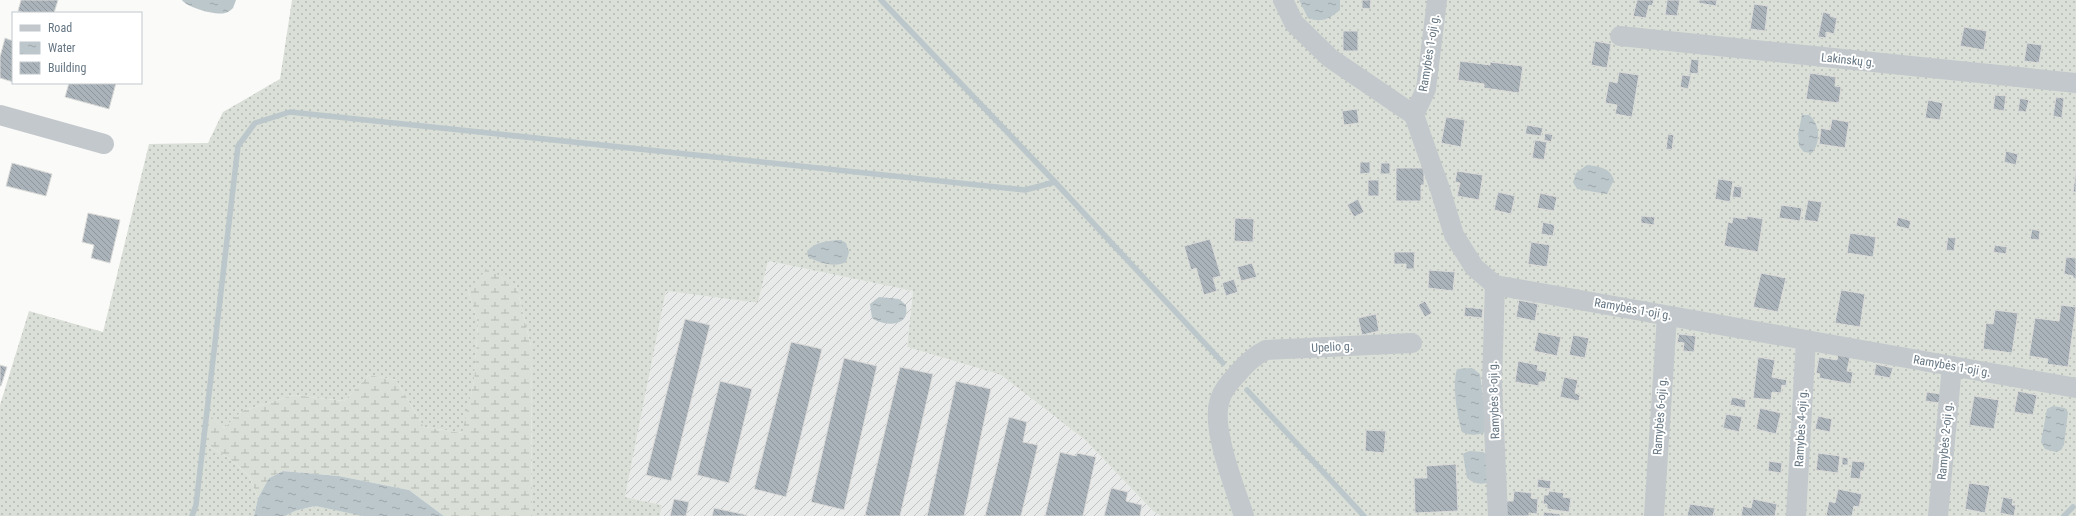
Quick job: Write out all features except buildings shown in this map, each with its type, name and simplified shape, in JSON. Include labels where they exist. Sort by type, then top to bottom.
[{"type":"street","points":[[1283,0],[1294,23],[1330,58],[1414,115],[1440,189],[1454,235],[1474,267],[1495,285]]},
{"type":"street","name":"Ramybės 1-oji g.","points":[[1414,115],[1426,89],[1437,0]]},
{"type":"street","name":"Lakinskų g.","points":[[1620,36],[2076,83]]},
{"type":"street","points":[[0,115],[104,144]]},
{"type":"street","name":"Ramybės 1-oji g.","points":[[1495,285],[2076,388]]},
{"type":"street","name":"Ramybės 8-oji g.","points":[[1495,285],[1492,383],[1498,516]]},
{"type":"street","name":"Ramybės 6-oji g.","points":[[1654,516],[1667,316]]},
{"type":"street","name":"Ramybės 4-oji g.","points":[[1796,516],[1806,340]]},
{"type":"street","name":"Upelio g.","points":[[1244,516],[1226,461],[1218,423],[1219,404],[1225,388],[1254,356],[1266,350],[1412,343]]},
{"type":"street","name":"Ramybės 2-oji g.","points":[[1938,516],[1952,366]]},
{"type":"shaded area","points":[[768,261],[913,291],[907,347],[1001,375],[1085,440],[1153,511],[1161,516],[660,516],[662,505],[625,497],[666,291],[758,303]]},
{"type":"green space","points":[[292,0],[2076,0],[2076,516],[1161,516],[1153,511],[1085,440],[1001,375],[907,347],[913,291],[768,261],[758,303],[666,291],[625,497],[662,505],[660,516],[532,516],[531,346],[516,284],[468,290],[478,324],[474,381],[463,433],[424,427],[396,380],[369,375],[344,401],[294,395],[242,411],[224,428],[207,414],[204,443],[230,459],[249,476],[258,498],[254,516],[0,516],[0,405],[29,311],[103,332],[149,144],[208,143],[223,112],[280,79]]},
{"type":"green space","points":[[487,269],[516,284],[531,346],[532,516],[444,516],[409,490],[339,476],[283,471],[269,478],[258,498],[249,476],[230,459],[204,443],[207,413],[224,428],[242,411],[294,395],[344,401],[369,375],[396,380],[424,427],[462,433],[474,381],[478,324],[468,290]]},
{"type":"green space","points":[[315,506],[363,516],[285,516],[295,511]]},
{"type":"water","points":[[182,0],[236,0],[232,9],[221,14],[195,8]]},
{"type":"water","points":[[1299,0],[1340,0],[1340,10],[1332,16],[1321,20],[1308,18]]},
{"type":"water","points":[[1802,115],[1809,115],[1813,119],[1817,128],[1817,144],[1812,153],[1804,152],[1799,146],[1798,134]]},
{"type":"water","points":[[1587,165],[1604,168],[1610,172],[1614,180],[1607,194],[1577,189],[1573,182],[1576,173]]},
{"type":"water","points":[[841,240],[846,243],[849,252],[846,262],[832,265],[808,257],[807,251],[814,245],[823,242]]},
{"type":"water","points":[[879,297],[899,299],[906,305],[906,315],[900,322],[890,324],[880,322],[872,318],[870,304]]},
{"type":"water","points":[[1472,368],[1480,374],[1486,423],[1484,433],[1473,435],[1462,432],[1458,418],[1455,392],[1457,369]]},
{"type":"water","points":[[2053,406],[2065,408],[2068,412],[2064,445],[2061,450],[2056,452],[2045,449],[2041,442],[2047,409]]},
{"type":"water","points":[[1469,451],[1483,452],[1489,456],[1490,482],[1472,482],[1467,478],[1463,454]]},
{"type":"water","points":[[283,471],[339,476],[409,490],[444,516],[363,516],[315,506],[295,511],[285,516],[254,516],[258,498],[269,478]]},
{"type":"waterway","points":[[881,0],[1055,182],[1223,363]]},
{"type":"waterway","points":[[192,516],[196,505],[238,146],[255,123],[290,112],[1025,190],[1055,182]]},
{"type":"waterway","points":[[1247,390],[1364,516]]},
{"type":"waterway","points":[[2064,516],[2073,507]]}]
